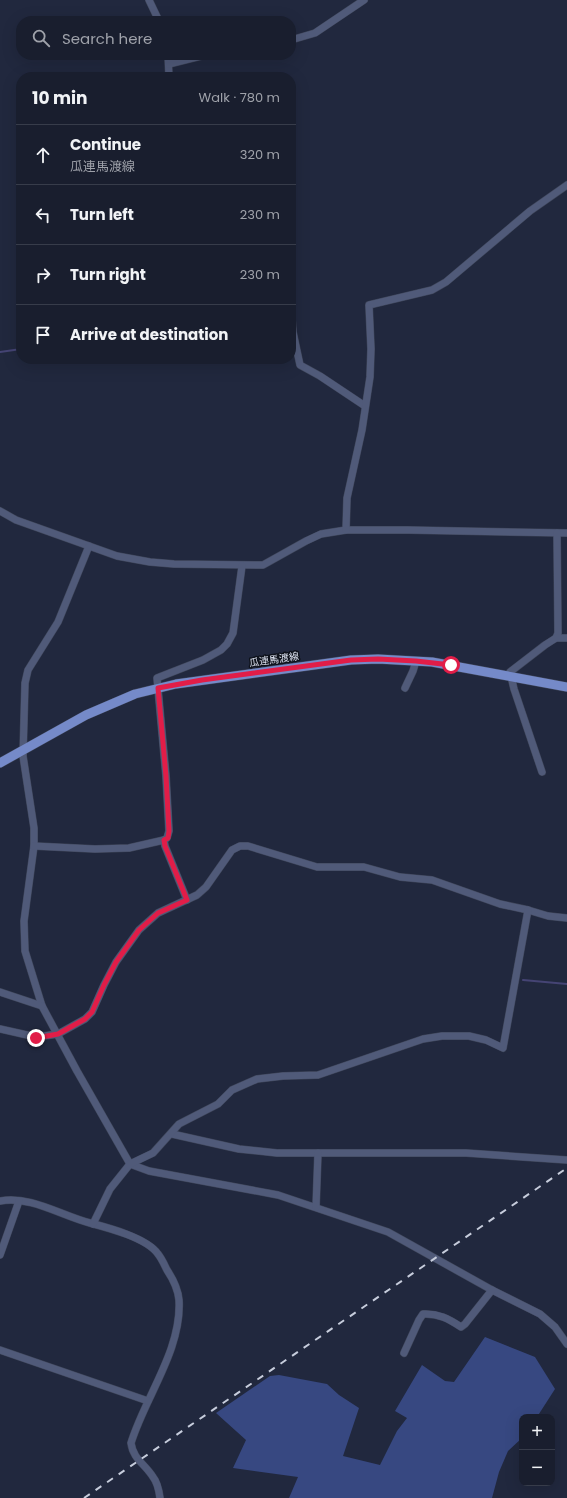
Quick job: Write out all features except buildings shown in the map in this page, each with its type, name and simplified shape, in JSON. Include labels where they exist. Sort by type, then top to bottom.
[{"type":"main road","name":"瓜連馬渡線","points":[[0,763],[107,705],[135,694],[202,680],[351,660],[378,659],[438,663],[567,687]]},
{"type":"street","points":[[149,0],[157,16]]},
{"type":"street","points":[[296,39],[315,33],[364,0]]},
{"type":"street","points":[[169,60],[169,72]]},
{"type":"street","points":[[169,64],[185,60]]},
{"type":"street","points":[[346,530],[348,498],[362,430],[370,377],[371,349],[369,306],[432,290],[446,282],[530,211],[567,185]]},
{"type":"street","points":[[296,346],[300,365],[320,376],[365,406]]},
{"type":"street","points":[[0,511],[16,520],[116,556],[150,562],[174,564],[242,566],[263,565],[316,536],[346,530],[567,533]]},
{"type":"street","points":[[556,638],[558,633],[557,532]]},
{"type":"street","points":[[89,546],[58,622],[28,670],[25,682],[23,766],[34,828],[34,846],[24,921],[26,951],[42,1006],[130,1164],[149,1171],[278,1195],[388,1232],[492,1290],[540,1314],[555,1327],[567,1344]]},
{"type":"street","points":[[34,846],[95,849],[129,848],[168,838],[169,831],[166,776],[157,678],[203,660],[221,650],[227,644],[233,633],[242,566]]},
{"type":"street","points":[[542,772],[514,690],[510,672],[556,638],[567,638]]},
{"type":"street","points":[[405,688],[413,672],[416,661]]},
{"type":"street","points":[[164,840],[165,846],[187,900]]},
{"type":"street","points":[[0,1029],[36,1038],[58,1034],[85,1019],[92,1012],[116,962],[139,930],[158,913],[197,895],[206,887],[232,850],[240,846],[248,846],[317,867],[364,867],[400,877],[432,880],[500,904],[548,916],[567,918]]},
{"type":"street","points":[[93,1224],[110,1189],[130,1164],[153,1153],[172,1134],[179,1124],[218,1104],[232,1090],[258,1079],[283,1076],[318,1075],[423,1039],[442,1036],[469,1036],[486,1040],[503,1048],[528,910]]},
{"type":"street","points":[[0,992],[42,1006]]},
{"type":"street","points":[[172,1134],[239,1149],[277,1153],[466,1153],[567,1160]]},
{"type":"street","points":[[316,1207],[318,1154]]},
{"type":"street","points":[[0,1201],[7,1199],[38,1204],[76,1219],[124,1233],[148,1244],[158,1253],[174,1281],[179,1299],[178,1319],[171,1349],[131,1443],[132,1450],[139,1461],[155,1478],[160,1498]]},
{"type":"street","points":[[0,1255],[19,1201]]},
{"type":"street","points":[[404,1353],[423,1314],[431,1313],[448,1318],[461,1327],[492,1290]]},
{"type":"street","points":[[0,1350],[148,1401]]},
{"type":"shaded area","points":[[485,1337],[535,1357],[555,1389],[539,1414],[519,1414],[519,1441],[508,1451],[499,1472],[492,1498],[289,1498],[298,1477],[233,1468],[246,1440],[216,1413],[270,1376],[279,1375],[327,1384],[339,1395],[359,1408],[343,1456],[380,1465],[397,1431],[407,1418],[395,1411],[422,1365],[445,1381],[454,1382]]},
{"type":"waterway","points":[[0,352],[16,350]]},
{"type":"waterway","points":[[523,980],[567,984]]},
{"type":"railway","points":[[84,1498],[567,1168]]},
{"type":"route","points":[[36,1038],[58,1034],[85,1019],[92,1012],[116,962],[139,930],[158,913],[187,900],[165,846],[164,840],[168,838],[169,831],[166,776],[158,688],[202,680],[351,660],[378,659],[432,662],[451,665]]}]
